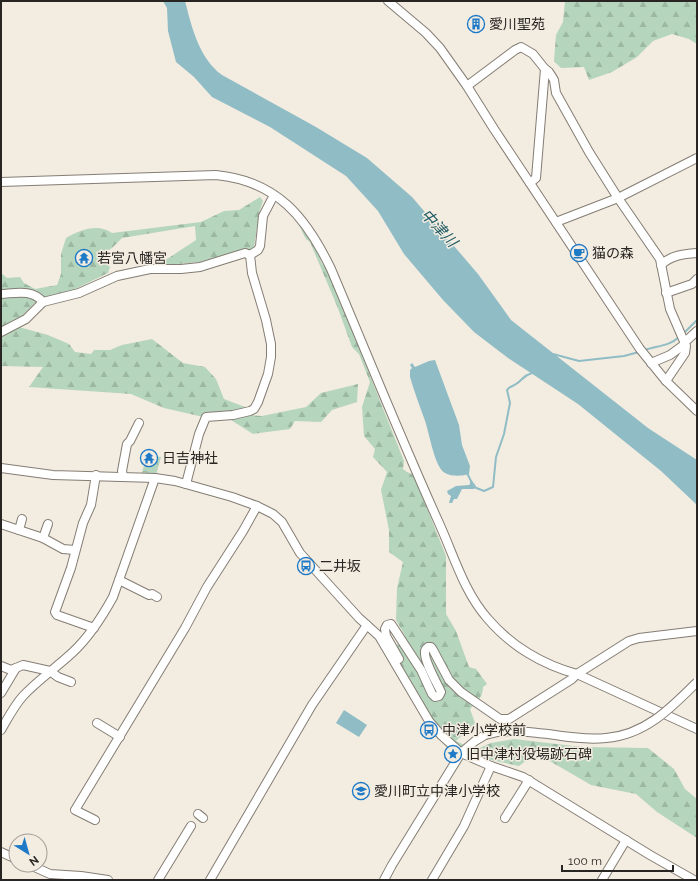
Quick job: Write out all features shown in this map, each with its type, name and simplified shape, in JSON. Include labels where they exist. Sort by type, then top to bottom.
[{"type":"street","points":[[388,1],[426,33],[440,48],[467,86],[640,350],[697,412]]},
{"type":"street","points":[[467,86],[521,47],[533,54],[549,72],[554,80],[556,93],[589,152],[618,198],[660,259],[670,309],[685,342],[685,353],[666,380]]},
{"type":"street","points":[[530,183],[536,178],[545,69]]},
{"type":"street","points":[[556,222],[618,198],[697,158]]},
{"type":"street","points":[[1,182],[216,175],[252,183],[284,201],[302,220],[324,254],[465,585],[476,604],[500,631],[523,650],[546,663],[577,674],[697,729]]},
{"type":"street","points":[[250,255],[258,250],[260,246],[263,216],[274,195]]},
{"type":"street","points":[[1,332],[26,319],[44,302],[68,297],[117,276],[150,269],[181,269],[200,267],[245,253],[250,255]]},
{"type":"street","points":[[661,264],[665,260],[679,255],[697,253]]},
{"type":"street","points":[[186,484],[199,434],[206,417],[232,415],[254,409],[268,374],[271,357],[271,344],[266,320],[252,273],[250,255]]},
{"type":"street","points":[[666,293],[692,284],[697,279]]},
{"type":"street","points":[[1,294],[28,292],[39,297],[44,302]]},
{"type":"street","points":[[651,363],[670,356],[697,331]]},
{"type":"street","points":[[123,476],[122,471],[127,444],[130,441],[138,422]]},
{"type":"street","points":[[1,468],[53,475],[96,475],[155,478],[186,484],[232,497],[257,506],[273,514],[282,522],[300,553],[332,589],[379,636],[429,721],[441,735],[462,753],[491,766],[529,780],[694,880]]},
{"type":"street","points":[[94,628],[57,615],[55,612],[71,568],[83,523],[91,504],[96,475]]},
{"type":"street","points":[[1,730],[12,710],[22,697],[73,652],[103,616],[113,597],[155,478]]},
{"type":"street","points":[[95,820],[75,810],[185,628],[207,587],[257,506]]},
{"type":"street","points":[[19,530],[22,519]]},
{"type":"street","points":[[1,524],[43,538],[62,549],[75,550]]},
{"type":"street","points":[[43,538],[48,524]]},
{"type":"street","points":[[119,580],[149,595],[152,594],[157,597]]},
{"type":"street","points":[[400,672],[403,668],[386,636],[385,629],[387,625],[391,624],[421,670],[432,694],[435,697],[439,696],[441,692],[430,669],[425,652],[428,647],[431,647],[433,650],[449,680],[461,692],[500,719],[509,719],[572,680],[577,674],[629,641],[640,638],[697,631]]},
{"type":"street","points":[[210,880],[312,705],[367,625]]},
{"type":"street","points":[[1,666],[11,670],[24,665],[50,671],[58,677],[71,682]]},
{"type":"street","points":[[1,693],[16,668]]},
{"type":"street","points":[[384,880],[462,753],[475,741],[485,735],[499,731],[516,730],[581,738],[606,738],[622,736],[639,730],[656,720],[697,682]]},
{"type":"street","points":[[96,724],[120,737]]},
{"type":"street","points":[[432,880],[464,826],[491,766]]},
{"type":"street","points":[[509,815],[529,780]]},
{"type":"street","points":[[158,880],[191,826]]},
{"type":"street","points":[[602,880],[626,840]]},
{"type":"street","points":[[48,873],[108,880]]},
{"type":"green space","points":[[565,1],[697,1],[697,44],[689,39],[672,34],[653,41],[637,57],[612,72],[589,80],[584,67],[561,68],[554,61],[556,35],[563,22]]},
{"type":"green space","points":[[260,197],[263,201],[259,213],[254,247],[249,250],[244,249],[200,262],[166,265],[161,263],[196,240],[195,226],[122,238],[112,248],[102,254],[102,260],[110,267],[108,273],[67,293],[37,301],[23,315],[1,327],[1,273],[7,278],[20,277],[24,283],[35,289],[57,285],[61,274],[61,254],[66,238],[71,235],[83,230],[95,228],[101,228],[112,233],[201,222],[224,211],[239,210]]},
{"type":"green space","points":[[298,223],[301,224],[314,243],[322,264],[327,268],[404,461],[403,469],[414,475],[446,556],[446,614],[456,631],[469,667],[476,669],[487,684],[483,687],[482,694],[479,699],[470,709],[475,723],[456,741],[475,750],[491,743],[514,739],[582,747],[648,748],[674,769],[685,789],[697,799],[697,838],[657,812],[636,794],[591,785],[536,753],[519,766],[491,760],[454,744],[431,718],[407,678],[393,649],[405,636],[396,620],[397,588],[403,562],[389,552],[389,530],[381,490],[387,472],[373,457],[375,449],[364,436],[362,407],[370,382],[359,354],[352,347],[337,306],[310,242],[306,239]]},
{"type":"green space","points":[[19,327],[48,335],[69,344],[75,352],[91,354],[94,350],[110,350],[122,345],[152,339],[183,363],[205,367],[216,379],[224,399],[245,407],[249,415],[262,416],[306,407],[321,393],[358,384],[357,402],[332,410],[321,422],[295,421],[290,429],[253,434],[231,420],[199,416],[164,408],[131,394],[29,387],[43,367],[1,366],[1,338]]},
{"type":"green space","points":[[143,454],[161,457],[156,475],[142,473],[144,465],[141,464]]},
{"type":"water","points":[[163,1],[185,1],[190,22],[202,51],[214,68],[222,75],[316,127],[367,158],[412,197],[478,274],[511,320],[648,428],[697,460],[697,505],[661,471],[578,404],[508,358],[474,332],[443,300],[404,254],[378,211],[346,176],[270,127],[212,97],[194,77],[176,62],[168,31],[167,8]]},
{"type":"water","points":[[435,360],[459,425],[462,445],[470,466],[469,474],[454,476],[445,473],[441,469],[435,456],[410,377],[410,370],[412,368],[410,365],[412,363],[415,367]]},
{"type":"water","points":[[470,481],[472,481],[476,486],[474,489],[462,489],[457,499],[454,499],[452,503],[449,503],[451,496],[447,491],[456,486],[469,485]]},
{"type":"water","points":[[344,710],[367,725],[359,737],[336,723]]},
{"type":"waterway","points":[[683,334],[697,320]]},
{"type":"waterway","points":[[645,350],[667,344],[679,337]]},
{"type":"waterway","points":[[553,354],[579,361],[624,356],[639,352]]},
{"type":"waterway","points":[[474,487],[484,491],[493,487],[496,457],[504,434],[510,403],[507,390],[518,383],[526,375],[532,373]]},
{"type":"waterway","points":[[467,473],[472,483]]},
{"type":"place","name":"愛川聖苑","points":[[476,24]]},
{"type":"place","name":"猫の森","points":[[579,253]]},
{"type":"place","name":"若宮八幡宮","points":[[84,258]]},
{"type":"place","name":"日吉神社","points":[[149,458]]},
{"type":"place","name":"二井坂","points":[[306,566]]},
{"type":"place","name":"中津小学校前","points":[[429,730]]},
{"type":"place","name":"旧中津村役場跡石碑","points":[[453,754]]},
{"type":"place","name":"愛川町立中津小学校","points":[[361,791]]},
{"type":"water label","name":"中津川","points":[[439,228]]}]
